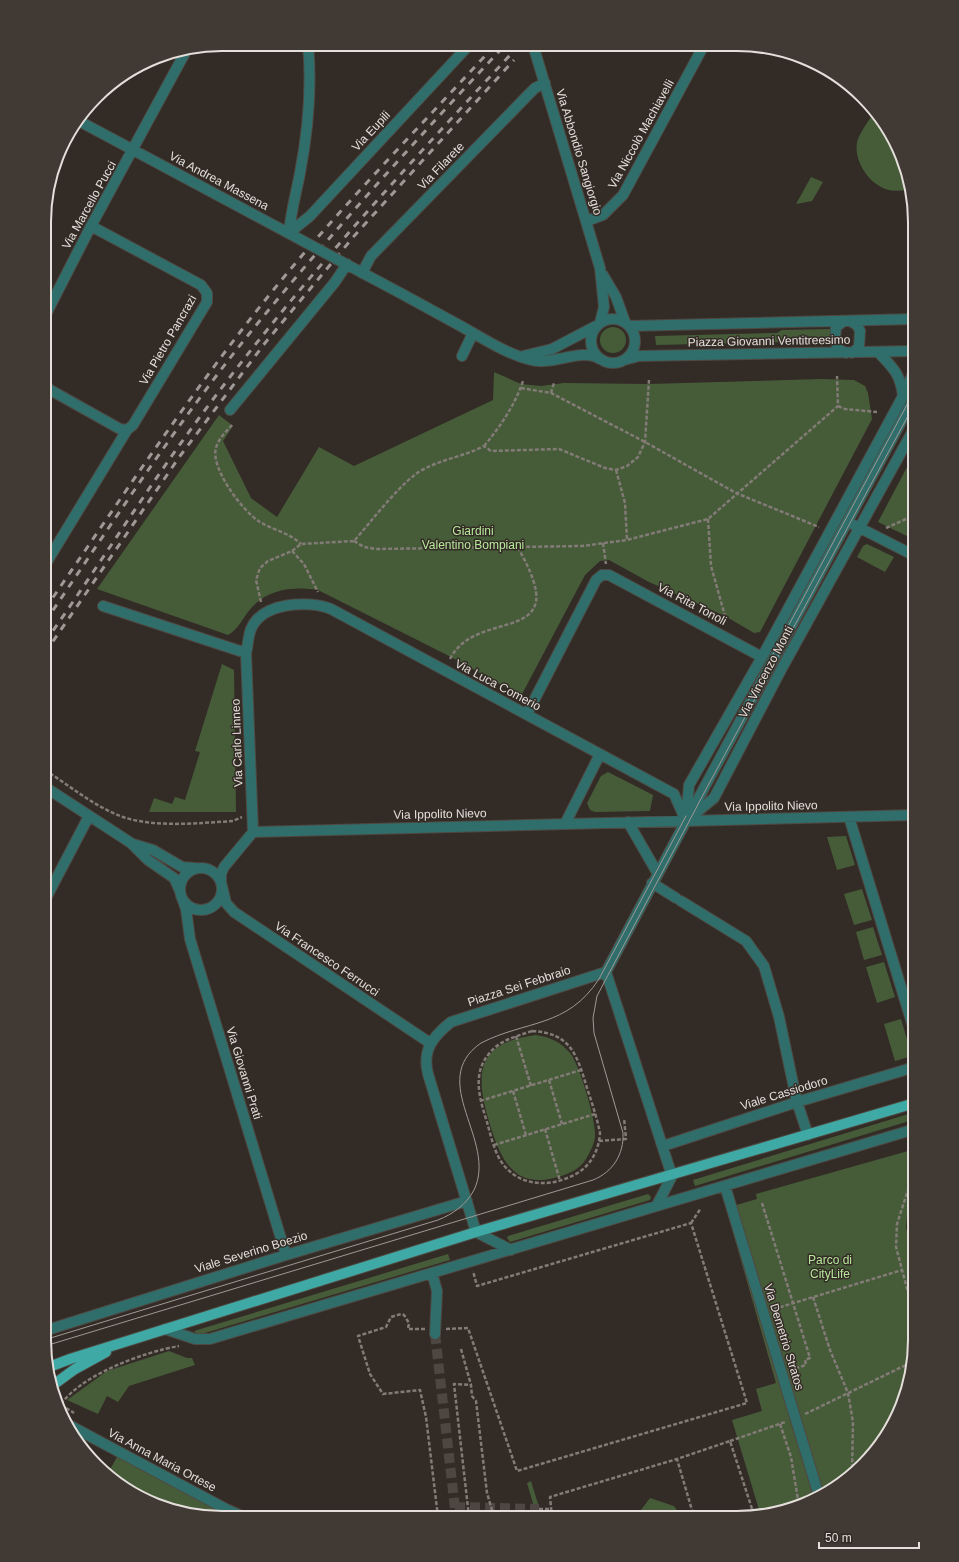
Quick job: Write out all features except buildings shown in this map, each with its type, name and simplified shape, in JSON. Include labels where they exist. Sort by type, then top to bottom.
[{"type":"main road","points":[[53,1365],[70,1358],[476,1232],[672,1176],[908,1105]]},
{"type":"main road","points":[[57,1382],[75,1369],[123,1342]]},
{"type":"street","points":[[289,233],[292,205],[300,173],[306,135],[309,97],[308,51]]},
{"type":"street","name":"Via Eupili","points":[[289,233],[310,216],[464,51]]},
{"type":"street","name":"Via Abbondio Sangiorgio","points":[[535,51],[600,268],[604,310],[598,325]]},
{"type":"street","name":"Via Niccolò Machiavelli","points":[[587,222],[603,215],[623,195],[701,51]]},
{"type":"street","name":"Via Marcello Pucci","points":[[51,304],[91,226],[184,55]]},
{"type":"street","name":"Via Filarete","points":[[362,273],[371,256],[535,88],[545,83]]},
{"type":"street","name":"Via Andrea Massena","points":[[83,123],[473,333],[519,356],[539,362],[550,362],[584,355],[594,356],[600,359]]},
{"type":"street","name":"Via Pietro Pancrazi","points":[[51,555],[127,430],[133,425],[206,302],[207,293],[201,285],[91,226]]},
{"type":"street","points":[[230,410],[335,282],[344,263]]},
{"type":"street","name":"Via Abbondio Sangiorgio","points":[[600,268],[616,297],[627,324]]},
{"type":"street","points":[[519,356],[533,355],[552,349],[598,325],[612,319],[627,324],[633,332],[635,342],[632,353],[624,360],[610,363],[600,359],[593,351],[591,344],[591,336],[598,325]]},
{"type":"street","name":"Piazza Giovanni Ventitreesimo","points":[[627,324],[908,319]]},
{"type":"street","points":[[847,321],[858,325],[861,338],[859,346],[849,353],[838,348],[835,339],[836,327],[847,321]]},
{"type":"street","points":[[462,356],[473,333]]},
{"type":"street","name":"Piazza Giovanni Ventitreesimo","points":[[624,360],[639,356],[908,351]]},
{"type":"street","points":[[878,352],[897,371],[901,382],[903,396]]},
{"type":"street","name":"Via Vincenzo Monti","points":[[686,821],[689,785],[842,519],[908,385]]},
{"type":"street","points":[[51,390],[120,428],[127,430]]},
{"type":"street","points":[[686,821],[842,519],[908,408]]},
{"type":"street","name":"Via Vincenzo Monti","points":[[606,972],[686,821],[714,798],[782,668],[908,440]]},
{"type":"street","points":[[842,519],[908,552]]},
{"type":"street","name":"Via Rita Tonoli","points":[[527,714],[596,580],[602,575],[609,575],[762,657]]},
{"type":"street","name":"Via Luca Comerio","points":[[279,607],[305,603],[319,604],[331,609],[674,794],[686,821]]},
{"type":"street","points":[[103,606],[246,654]]},
{"type":"street","name":"Via Carlo Linneo","points":[[253,832],[246,654],[251,628],[258,620],[279,607]]},
{"type":"street","points":[[565,824],[600,754]]},
{"type":"street","name":"Via Francesco Ferrucci","points":[[51,790],[131,843],[148,860],[174,878],[181,895],[192,908],[206,910],[212,907],[219,900],[222,885],[216,874],[211,870],[182,866],[153,850],[131,843]]},
{"type":"street","name":"Via Ippolito Nievo","points":[[253,832],[908,815]]},
{"type":"street","points":[[51,889],[89,816]]},
{"type":"street","points":[[849,817],[908,1010]]},
{"type":"street","points":[[628,822],[658,874]]},
{"type":"street","name":"Via Francesco Ferrucci","points":[[253,832],[224,867],[221,874],[226,903],[234,912],[430,1043]]},
{"type":"street","points":[[181,895],[183,878],[190,870],[197,868]]},
{"type":"street","points":[[652,883],[746,941],[764,966],[779,1017],[797,1102],[808,1135]]},
{"type":"street","name":"Via Giovanni Prati","points":[[181,895],[186,909],[190,939],[286,1255]]},
{"type":"street","points":[[606,972],[672,1176],[657,1205]]},
{"type":"street","name":"Piazza Sei Febbraio","points":[[430,1043],[441,1030],[451,1022],[606,972]]},
{"type":"street","points":[[430,1043],[427,1049],[426,1065],[476,1232],[511,1250]]},
{"type":"street","name":"Viale Cassiodoro","points":[[662,1146],[797,1102],[908,1068]]},
{"type":"street","points":[[166,1329],[196,1339],[210,1339],[432,1273],[471,1266],[511,1250],[657,1205],[725,1186],[908,1128]]},
{"type":"street","name":"Via Demetrio Stratos","points":[[725,1186],[817,1490]]},
{"type":"street","name":"Viale Severino Boezio","points":[[51,1329],[286,1255],[467,1201]]},
{"type":"street","points":[[432,1273],[437,1291],[436,1332]]},
{"type":"street","name":"Via Anna Maria Ortese","points":[[76,1428],[89,1434],[115,1451],[230,1511]]},
{"type":"path","points":[[837,376],[838,406]]},
{"type":"path","points":[[484,446],[491,451],[559,449],[605,468],[616,470],[627,466],[638,457],[645,442],[649,380]]},
{"type":"path","points":[[354,541],[410,478],[423,469],[473,452],[484,446],[497,430],[521,388],[523,381]]},
{"type":"path","points":[[551,393],[554,383]]},
{"type":"path","points":[[521,388],[551,393],[645,442],[736,493],[819,526]]},
{"type":"path","points":[[838,406],[877,412]]},
{"type":"path","points":[[261,602],[256,580],[260,568],[268,561],[292,551],[301,544],[354,541],[364,547],[376,549],[582,546],[627,540],[708,519],[736,493],[838,406]]},
{"type":"path","points":[[232,425],[221,438],[216,448],[216,458],[221,473],[231,490],[249,514],[259,522],[289,535],[301,544]]},
{"type":"path","points":[[616,470],[625,503],[627,540]]},
{"type":"path","points":[[886,528],[908,518]]},
{"type":"path","points":[[708,519],[711,566],[725,616],[722,621]]},
{"type":"path","points":[[603,543],[606,564]]},
{"type":"path","points":[[450,659],[459,647],[484,631],[510,625],[524,618],[534,609],[538,598],[535,584],[527,563],[518,548]]},
{"type":"path","points":[[292,551],[304,564],[318,592]]},
{"type":"path","points":[[51,774],[100,806],[125,817],[158,823],[237,820],[243,815]]},
{"type":"path","points":[[532,1031],[546,1032],[559,1038],[570,1046],[582,1070],[595,1114],[600,1141],[594,1156],[578,1173],[560,1181],[538,1184],[526,1182],[515,1176],[503,1164],[494,1145],[480,1101],[478,1081],[481,1068],[487,1056],[496,1045],[516,1036],[532,1031]]},
{"type":"path","points":[[516,1036],[531,1086]]},
{"type":"path","points":[[480,1101],[582,1070]]},
{"type":"path","points":[[549,1080],[562,1124]]},
{"type":"path","points":[[513,1091],[526,1135]]},
{"type":"path","points":[[494,1145],[595,1114]]},
{"type":"path","points":[[600,1141],[626,1139],[624,1118]]},
{"type":"path","points":[[545,1129],[560,1181]]},
{"type":"path","points":[[908,1190],[897,1224],[896,1247],[908,1293]]},
{"type":"path","points":[[762,1203],[810,1358],[805,1360],[806,1365],[782,1372]]},
{"type":"path","points":[[471,1266],[477,1286],[691,1223],[701,1208]]},
{"type":"path","points":[[437,1511],[426,1417],[420,1390],[383,1394],[370,1374],[358,1336],[386,1327],[391,1317],[401,1314],[404,1315],[409,1323],[408,1329],[436,1332],[468,1328],[517,1472],[747,1403],[691,1223]]},
{"type":"path","points":[[763,1312],[902,1270]]},
{"type":"path","points":[[813,1297],[830,1350],[848,1393],[853,1422],[852,1466]]},
{"type":"path","points":[[63,1402],[70,1394],[101,1372],[118,1364],[180,1346]]},
{"type":"path","points":[[461,1349],[471,1385],[472,1396],[476,1401],[487,1493],[492,1511]]},
{"type":"path","points":[[539,1509],[552,1509],[550,1496],[677,1459],[795,1419],[907,1365]]},
{"type":"path","points":[[469,1511],[454,1384],[471,1385]]},
{"type":"path","points":[[780,1424],[791,1457],[798,1500]]},
{"type":"path","points":[[730,1441],[753,1511]]},
{"type":"path","points":[[677,1459],[692,1511]]},
{"type":"green space","points":[[872,116],[885,137],[895,157],[905,190],[884,189],[871,180],[866,174],[860,163],[857,149],[857,143],[862,131]]},
{"type":"green space","points":[[811,177],[823,182],[812,201],[796,204]]},
{"type":"green space","points":[[613,327],[623,330],[626,340],[623,350],[613,353],[603,350],[600,340],[603,330]]},
{"type":"green space","points":[[832,329],[832,341],[656,345],[655,336],[777,333],[782,330]]},
{"type":"green space","name":"Giardini Valentino Bompiani","points":[[494,372],[521,384],[541,386],[564,383],[648,384],[822,379],[854,380],[865,386],[868,393],[872,419],[760,632],[754,633],[725,616],[649,582],[609,560],[600,561],[585,575],[521,696],[451,657],[318,590],[289,589],[262,598],[248,612],[237,628],[228,635],[97,589],[219,415],[233,426],[223,441],[251,498],[277,517],[319,447],[354,466],[493,400]]},
{"type":"green space","points":[[908,465],[908,537],[878,522]]},
{"type":"green space","points":[[867,544],[894,557],[885,572],[857,557],[863,546]]},
{"type":"green space","points":[[222,664],[234,670],[236,812],[149,812],[154,798],[172,804],[175,797],[185,800],[200,752],[195,751]]},
{"type":"green space","points":[[608,772],[653,795],[650,811],[595,812],[590,810],[587,803],[601,776]]},
{"type":"green space","points":[[846,836],[855,865],[837,870],[827,837]]},
{"type":"green space","points":[[862,889],[872,920],[854,925],[844,894]]},
{"type":"green space","points":[[873,927],[882,955],[864,960],[856,932]]},
{"type":"green space","points":[[884,962],[895,997],[877,1003],[866,967]]},
{"type":"green space","points":[[901,1019],[908,1043],[908,1057],[895,1061],[884,1024]]},
{"type":"green space","points":[[536,1035],[546,1037],[559,1043],[567,1049],[574,1059],[587,1094],[595,1130],[593,1146],[581,1166],[574,1171],[558,1177],[542,1180],[529,1179],[518,1174],[510,1167],[503,1157],[492,1132],[484,1101],[482,1085],[482,1072],[486,1061],[493,1051],[503,1044]]},
{"type":"green space","points":[[908,1114],[908,1120],[906,1122],[695,1186],[693,1180]]},
{"type":"green space","name":"Parco di CityLife","points":[[908,1151],[908,1214],[906,1228],[908,1234],[908,1351],[905,1373],[895,1405],[873,1444],[858,1461],[841,1476],[802,1498],[759,1510],[732,1420],[762,1411],[756,1389],[776,1383],[726,1208],[757,1199],[756,1194]]},
{"type":"green space","points":[[648,1194],[651,1197],[650,1200],[510,1242],[507,1238],[508,1236]]},
{"type":"green space","points":[[448,1254],[450,1260],[198,1335],[194,1331]]},
{"type":"green space","points":[[169,1351],[187,1358],[192,1358],[195,1365],[129,1386],[118,1402],[107,1396],[98,1414],[67,1400],[107,1371]]},
{"type":"green space","points":[[118,1455],[222,1511],[200,1510],[167,1502],[137,1488],[110,1469]]},
{"type":"green space","points":[[531,1481],[540,1511],[535,1511],[527,1483]]},
{"type":"green space","points":[[650,1498],[674,1506],[677,1511],[648,1510],[640,1511]]},
{"type":"tunnel","points":[[435,1334],[455,1511]]},
{"type":"tunnel","points":[[455,1507],[539,1509]]},
{"type":"tram line","points":[[748,701],[908,403]]},
{"type":"tram line","points":[[51,1344],[593,1180],[600,1177],[612,1167],[622,1148],[623,1133],[594,1033],[593,1018],[597,996],[704,793],[908,416]]},
{"type":"tram line","points":[[51,1338],[438,1220],[459,1208],[474,1190],[479,1171],[477,1152],[461,1093],[460,1075],[466,1058],[481,1043],[559,1015],[587,995],[599,979],[686,816]]},
{"type":"railway","points":[[51,600],[165,434],[260,306],[343,209],[489,51]]},
{"type":"railway","points":[[51,613],[169,440],[249,334],[374,187],[499,51]]},
{"type":"railway","points":[[51,633],[189,431],[246,356],[319,267],[512,53]]},
{"type":"railway","points":[[51,644],[180,456],[265,343],[355,235],[514,60]]}]
